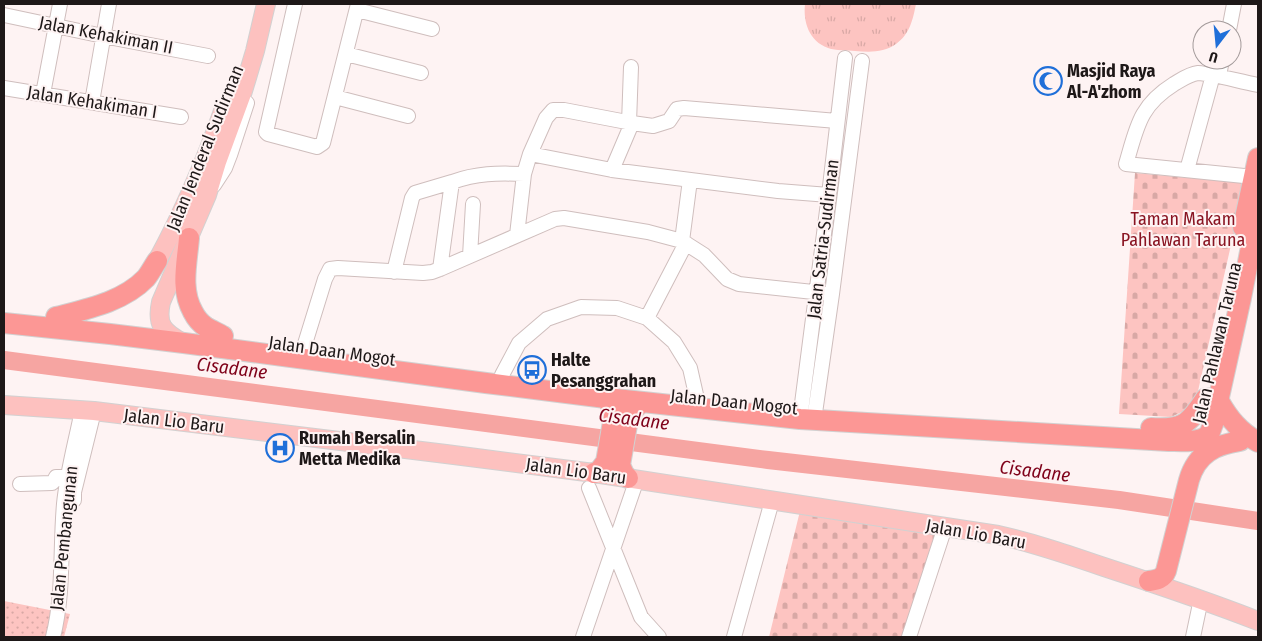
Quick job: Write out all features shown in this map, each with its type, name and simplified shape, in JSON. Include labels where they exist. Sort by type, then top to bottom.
[{"type":"highway","name":"Jalan Pahlawan Taruna","points":[[1212,400],[1217,359],[1256,168]]},
{"type":"highway","name":"Jalan Pahlawan Taruna","points":[[1202,431],[1241,298],[1258,211]]},
{"type":"highway","points":[[189,238],[185,278],[188,303],[198,321],[205,327],[224,336]]},
{"type":"highway","points":[[56,317],[95,307],[129,291],[147,276],[157,262]]},
{"type":"highway","name":"Jalan Daan Mogot","points":[[4,311],[162,327],[224,336],[486,383],[642,402],[1169,441],[1202,431],[1252,442]]},
{"type":"highway","name":"Jalan Daan Mogot","points":[[4,323],[184,343],[312,353],[502,374],[807,414],[1171,429],[1179,427],[1212,400]]},
{"type":"highway","points":[[606,398],[613,410],[621,418]]},
{"type":"highway","points":[[1144,580],[1164,576],[1190,477],[1204,454],[1224,444],[1252,442],[1249,436],[1212,400]]},
{"type":"highway","points":[[612,474],[621,418],[642,402]]},
{"type":"highway","points":[[1169,441],[1178,446],[1185,454],[1189,463],[1190,477]]},
{"type":"main road","name":"Jalan Jenderal Sudirman","points":[[157,262],[184,208],[218,126],[240,62],[255,4]]},
{"type":"main road","name":"Jalan Jenderal Sudirman","points":[[162,327],[159,317],[161,302],[207,195],[255,51],[266,4]]},
{"type":"main road","name":"Jalan Daan Mogot","points":[[162,327],[173,337],[184,343]]},
{"type":"main road","name":"Jalan Lio Baru","points":[[4,405],[88,410],[612,474],[1018,539],[1201,599],[1258,621]]},
{"type":"street","points":[[43,94],[60,4]]},
{"type":"street","points":[[92,102],[109,4]]},
{"type":"street","name":"Jalan Jenderal Sudirman","points":[[207,195],[225,168],[230,155],[251,89],[274,4]]},
{"type":"street","points":[[295,4],[266,132],[317,147],[323,143],[357,7],[432,30]]},
{"type":"street","points":[[1231,20],[1234,4]]},
{"type":"street","name":"Jalan Kehakiman II","points":[[4,15],[208,56]]},
{"type":"street","points":[[346,54],[421,73]]},
{"type":"street","name":"Jalan Satria-Sudirman","points":[[807,414],[816,292],[844,58]]},
{"type":"street","name":"Jalan Satria-Sudirman","points":[[807,414],[832,294],[862,61]]},
{"type":"street","points":[[612,170],[630,123],[631,67]]},
{"type":"street","points":[[1187,170],[1218,70]]},
{"type":"street","points":[[1256,168],[1187,170],[1126,164],[1143,112],[1165,90],[1189,76],[1201,73],[1258,85]]},
{"type":"street","name":"Jalan Kehakiman I","points":[[4,88],[180,117]]},
{"type":"street","points":[[334,97],[408,116]]},
{"type":"street","points":[[517,235],[524,174],[530,154],[546,118],[553,110],[564,110],[653,126],[669,121],[677,109],[684,108],[837,121]]},
{"type":"street","points":[[530,154],[612,170],[778,191],[829,195]]},
{"type":"street","points":[[394,272],[412,198],[415,193],[473,175],[495,173],[524,174]]},
{"type":"street","points":[[647,318],[684,242],[690,180]]},
{"type":"street","points":[[440,269],[452,182]]},
{"type":"street","points":[[470,256],[473,204]]},
{"type":"street","points":[[312,353],[327,272],[330,269],[432,272],[554,219],[564,218],[648,232],[684,242],[704,255],[727,278],[740,284],[832,294]]},
{"type":"street","points":[[502,374],[519,343],[547,320],[581,307],[617,308],[647,318],[674,342],[690,368],[698,399]]},
{"type":"street","name":"Jalan Pembangunan","points":[[53,637],[58,605],[64,506],[68,477],[88,410]]},
{"type":"street","name":"Jalan Pembangunan","points":[[61,637],[65,613],[74,492],[88,410]]},
{"type":"street","points":[[612,474],[614,550],[641,617],[659,637]]},
{"type":"street","points":[[583,637],[614,550],[612,474]]},
{"type":"street","points":[[20,484],[52,483],[57,476],[68,477]]},
{"type":"street","points":[[734,637],[772,501]]},
{"type":"street","points":[[909,637],[945,527]]},
{"type":"street","points":[[1193,637],[1201,599]]},
{"type":"green space","points":[[805,4],[916,4],[914,15],[905,36],[891,47],[871,52],[834,50],[821,45],[812,36],[806,24]]},
{"type":"green space","name":"Taman Makam Pahlawan Taruna","points":[[1135,173],[1245,183],[1198,391],[1194,400],[1182,412],[1171,417],[1119,414]]},
{"type":"green space","points":[[800,511],[941,525],[904,637],[769,637]]},
{"type":"green space","points":[[4,601],[70,614],[64,637],[4,637]]},
{"type":"waterway","name":"Cisadane","points":[[4,360],[768,460],[1119,500],[1258,521]]},
{"type":"place","name":"Masjid Raya Al-A'zhom","points":[[1048,81]]},
{"type":"place","name":"Halte Pesanggrahan","points":[[532,370]]},
{"type":"place","name":"Rumah Bersalin Metta Medika","points":[[280,448]]}]
